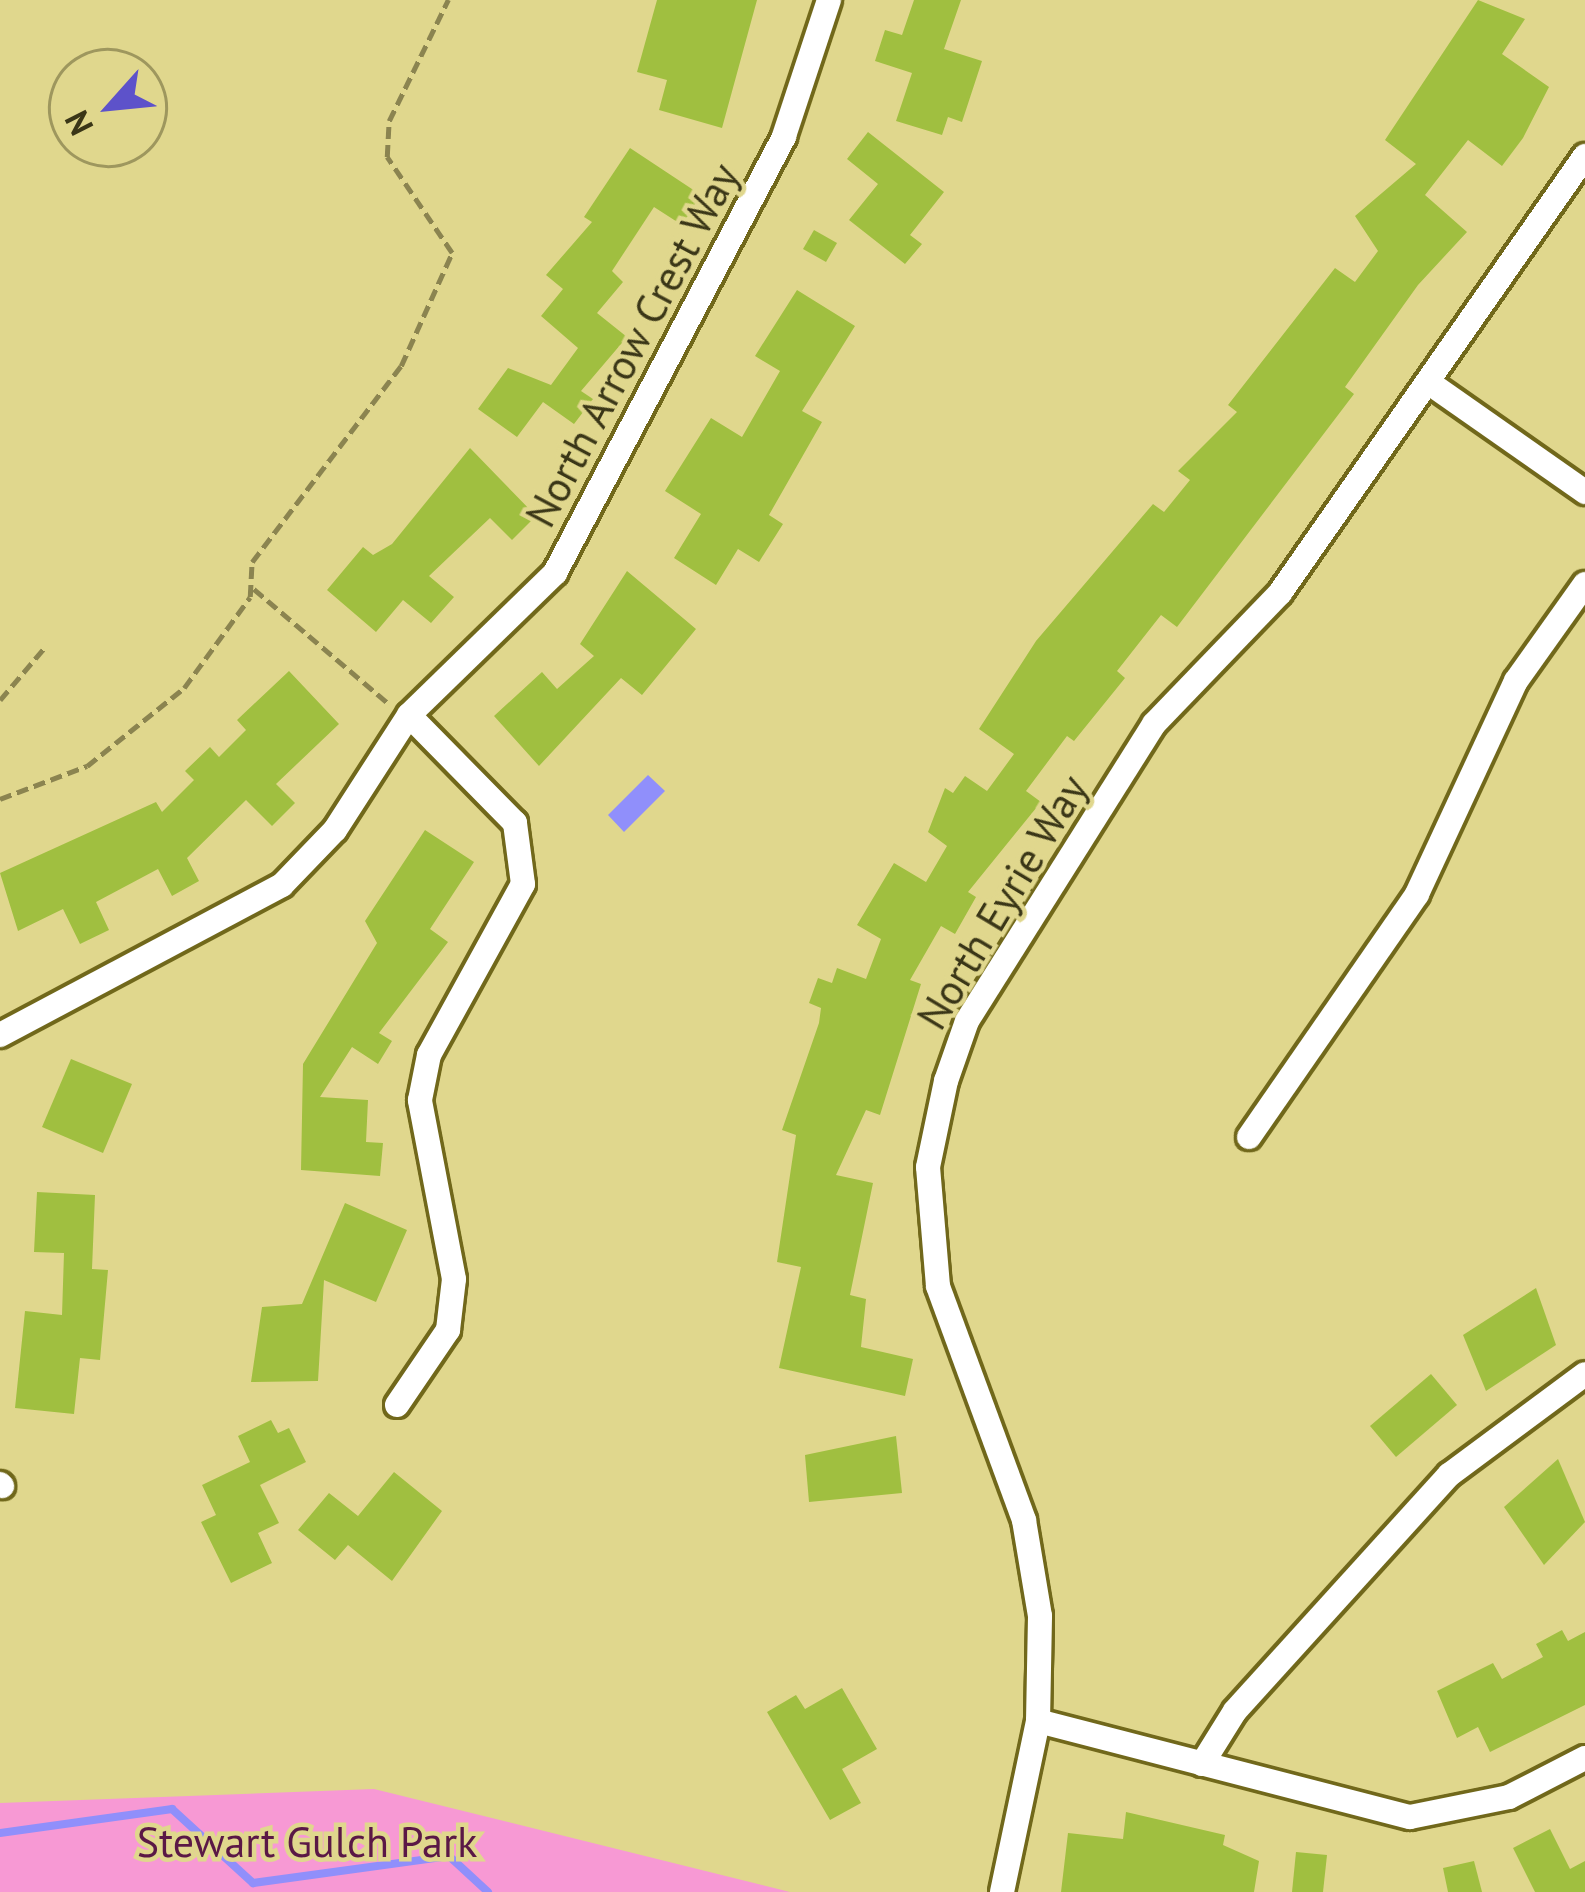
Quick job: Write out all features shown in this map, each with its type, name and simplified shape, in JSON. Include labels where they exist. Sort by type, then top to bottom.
[{"type":"street","name":"North Arrow Crest Way","points":[[0,1035],[282,885],[335,830],[402,712],[581,536],[784,136],[829,0]]},
{"type":"street","name":"North Eyrie Way","points":[[1002,1892],[1038,1721],[1040,1616],[1024,1520],[938,1286],[929,1228],[946,1081],[967,1021],[1154,724],[1280,593],[1585,156]]},
{"type":"street","points":[[1427,382],[1585,493]]},
{"type":"street","points":[[1250,1137],[1417,894],[1516,681],[1585,584]]},
{"type":"street","points":[[398,1406],[448,1330],[454,1279],[420,1100],[429,1055],[523,884],[515,823],[402,712]]},
{"type":"street","points":[[1202,1765],[1235,1711],[1448,1475],[1585,1374]]},
{"type":"street","points":[[1038,1721],[1410,1817],[1509,1797],[1585,1758]]},
{"type":"path","points":[[0,799],[87,766],[184,688],[254,589],[252,562],[314,493],[444,290],[452,253],[441,227],[387,157],[400,92],[448,0]]},
{"type":"path","points":[[254,589],[402,712]]},
{"type":"path","points":[[0,700],[45,647]]},
{"type":"green space","name":"Stewart Gulch Park","points":[[374,1789],[790,1892],[0,1892],[0,1803]]},
{"type":"shaded area","points":[[648,775],[665,791],[624,832],[608,815]]},
{"type":"building","points":[[657,0],[757,0],[722,128],[659,110],[667,80],[637,72]]},
{"type":"building","points":[[914,0],[961,0],[944,49],[982,61],[962,122],[948,117],[942,135],[896,121],[912,73],[875,61],[885,30],[902,35]]},
{"type":"building","points":[[1478,0],[1525,19],[1502,54],[1549,87],[1523,138],[1502,166],[1468,140],[1425,195],[1467,232],[1418,285],[1345,387],[1354,394],[1177,627],[1161,615],[1117,671],[1125,678],[1074,741],[1067,736],[1026,791],[1041,802],[968,892],[976,897],[955,934],[941,926],[910,980],[921,984],[880,1115],[866,1110],[836,1175],[873,1183],[850,1295],[866,1299],[861,1347],[913,1359],[905,1396],[779,1368],[801,1267],[777,1262],[796,1135],[782,1130],[819,1023],[821,1008],[809,1003],[818,978],[832,983],[837,968],[866,979],[881,939],[857,925],[894,863],[926,882],[947,846],[928,832],[945,788],[953,793],[965,776],[987,791],[1014,754],[979,729],[1036,641],[1153,504],[1164,512],[1190,480],[1178,471],[1237,412],[1228,405],[1335,268],[1355,282],[1378,251],[1355,216],[1416,164],[1385,140]]},
{"type":"building","points":[[868,132],[944,192],[910,235],[922,244],[905,264],[849,220],[878,184],[847,159]]},
{"type":"building","points":[[630,148],[701,195],[682,225],[654,207],[612,271],[623,282],[597,313],[627,337],[581,391],[593,399],[574,424],[543,402],[517,437],[478,409],[508,368],[551,385],[578,348],[541,316],[563,289],[546,275],[592,222],[584,217]]},
{"type":"building","points":[[814,230],[837,243],[826,262],[803,249]]},
{"type":"building","points":[[797,290],[855,326],[802,411],[822,422],[769,515],[783,524],[759,562],[738,549],[716,585],[674,558],[701,514],[665,491],[711,418],[742,437],[780,371],[755,356]]},
{"type":"building","points":[[470,448],[536,516],[512,540],[490,518],[429,576],[454,597],[431,623],[403,600],[376,632],[327,590],[363,547],[373,555],[392,544]]},
{"type":"building","points":[[627,571],[696,629],[642,695],[621,678],[539,766],[494,716],[542,672],[557,689],[594,656],[580,644]]},
{"type":"building","points":[[289,671],[339,724],[276,784],[295,803],[272,826],[246,800],[187,858],[199,881],[172,896],[158,869],[96,902],[109,930],[80,944],[63,909],[18,931],[0,873],[156,802],[162,812],[194,780],[185,771],[210,747],[219,757],[246,730],[237,720]]},
{"type":"building","points":[[425,830],[474,862],[430,929],[448,942],[379,1033],[392,1041],[378,1064],[352,1047],[320,1097],[368,1100],[366,1142],[383,1143],[380,1176],[301,1170],[303,1064],[377,943],[365,921]]},
{"type":"building","points":[[71,1059],[132,1084],[103,1153],[42,1127]]},
{"type":"building","points":[[37,1192],[95,1195],[92,1269],[108,1270],[100,1360],[80,1358],[74,1414],[15,1408],[25,1311],[62,1315],[64,1253],[34,1252]]},
{"type":"building","points":[[345,1203],[407,1230],[376,1302],[324,1280],[318,1381],[251,1382],[262,1307],[302,1304]]},
{"type":"building","points":[[1536,1288],[1556,1345],[1486,1391],[1463,1335]]},
{"type":"building","points":[[1431,1374],[1457,1405],[1396,1457],[1370,1426]]},
{"type":"building","points":[[271,1420],[278,1433],[289,1428],[306,1462],[260,1485],[279,1523],[258,1533],[272,1563],[231,1583],[201,1522],[216,1515],[202,1485],[250,1462],[238,1436]]},
{"type":"building","points":[[896,1436],[902,1493],[809,1502],[805,1455]]},
{"type":"building","points":[[1558,1459],[1585,1522],[1544,1565],[1504,1507]]},
{"type":"building","points":[[394,1472],[442,1511],[392,1581],[348,1545],[335,1560],[298,1530],[329,1493],[358,1516]]},
{"type":"building","points":[[1562,1630],[1568,1641],[1585,1632],[1585,1705],[1490,1752],[1478,1727],[1457,1738],[1437,1691],[1493,1663],[1502,1679],[1543,1657],[1536,1644]]},
{"type":"building","points":[[842,1688],[877,1749],[842,1769],[861,1803],[830,1820],[767,1712],[796,1695],[805,1709]]},
{"type":"building","points":[[1126,1812],[1225,1835],[1223,1845],[1259,1861],[1254,1892],[1061,1892],[1068,1833],[1123,1839]]},
{"type":"building","points":[[1550,1829],[1570,1869],[1585,1861],[1585,1892],[1535,1892],[1513,1848]]},
{"type":"building","points":[[1296,1852],[1327,1855],[1323,1892],[1292,1892]]},
{"type":"building","points":[[1474,1861],[1482,1892],[1448,1892],[1443,1868]]},
{"type":"waterway","points":[[0,1833],[172,1809],[253,1883],[449,1856],[488,1892]]}]
